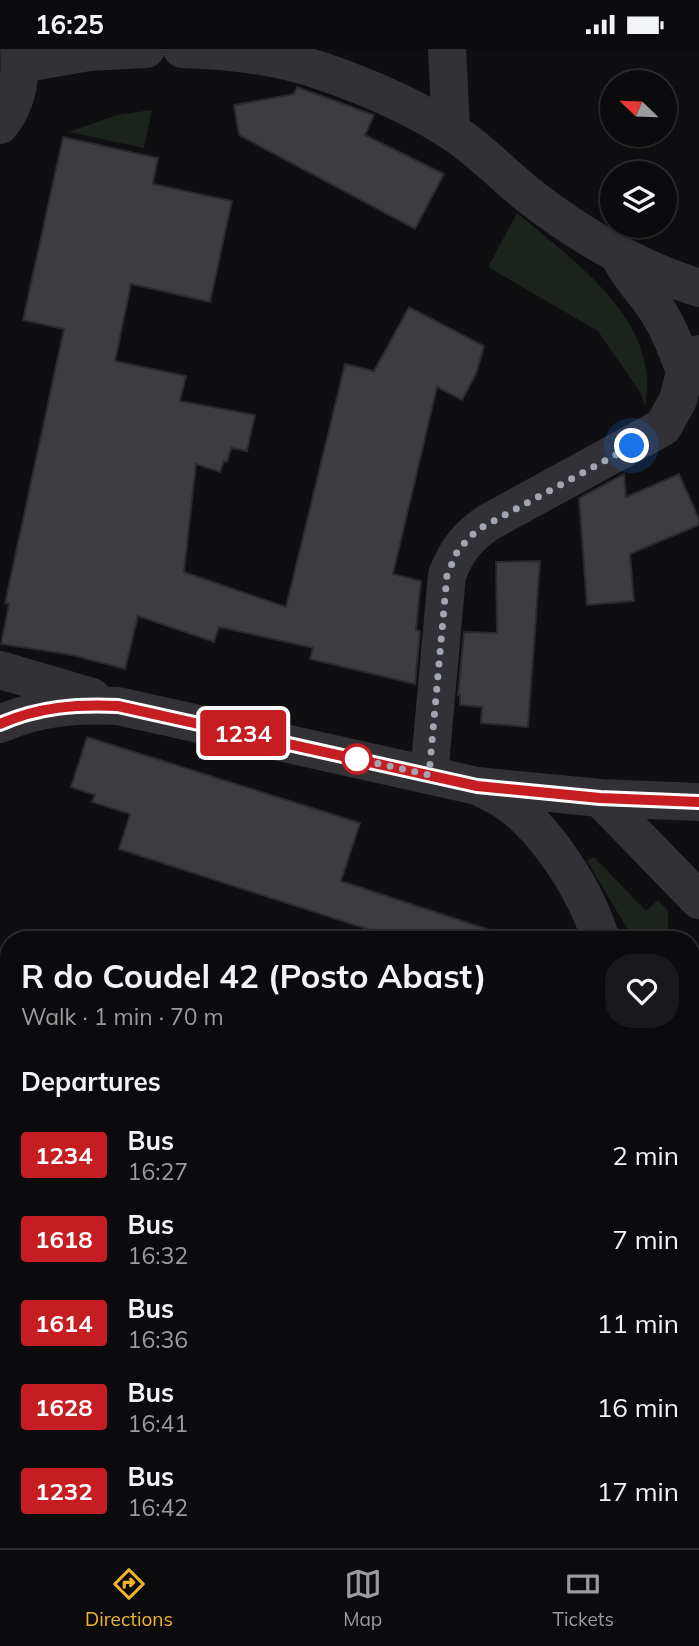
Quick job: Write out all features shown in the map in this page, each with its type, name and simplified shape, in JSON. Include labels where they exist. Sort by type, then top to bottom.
[{"type":"street","points":[[0,125],[15,99],[20,57],[146,49]]},
{"type":"street","points":[[447,49],[451,130]]},
{"type":"street","points":[[200,50],[270,57],[329,75],[395,100],[451,130],[568,224],[619,255],[699,288]]},
{"type":"street","points":[[429,775],[447,575],[458,550],[467,539],[489,522],[656,433],[663,427],[678,400],[692,363],[652,303],[630,277],[619,255]]},
{"type":"street","points":[[0,670],[138,709],[477,786],[600,798],[699,802]]},
{"type":"street","points":[[0,724],[30,713],[79,705],[138,709]]},
{"type":"street","points":[[477,786],[505,799],[529,819],[580,888],[599,931]]},
{"type":"street","points":[[600,798],[699,900]]},
{"type":"shaded area","points":[[152,110],[144,148],[69,132],[117,115]]},
{"type":"shaded area","points":[[517,213],[587,272],[627,320],[640,346],[647,375],[645,406],[640,392],[598,331],[488,267]]},
{"type":"shaded area","points":[[594,857],[646,911],[658,900],[668,911],[668,931],[629,931],[587,861]]},
{"type":"building","points":[[297,87],[374,115],[365,135],[444,174],[415,229],[239,135],[234,105],[294,94]]},
{"type":"building","points":[[63,137],[158,158],[153,184],[232,201],[210,302],[131,284],[115,361],[186,376],[180,401],[255,415],[247,451],[231,448],[227,462],[224,461],[220,472],[196,464],[184,572],[286,607],[345,364],[374,371],[409,307],[484,346],[476,374],[462,400],[437,387],[393,574],[421,581],[416,630],[420,631],[415,684],[310,659],[313,648],[219,627],[214,642],[138,616],[125,669],[72,655],[1,644],[9,604],[5,603],[64,329],[23,320]]},
{"type":"building","points":[[624,474],[626,497],[679,474],[699,519],[699,525],[630,554],[634,601],[587,605],[579,498]]},
{"type":"building","points":[[540,561],[528,727],[481,723],[482,707],[460,705],[458,695],[464,632],[497,633],[496,562]]},
{"type":"building","points":[[87,737],[360,823],[341,881],[493,931],[373,931],[119,849],[130,814],[92,802],[95,795],[71,787]]},
{"type":"bus line","name":"1234","points":[[0,724],[20,716],[59,707],[118,706],[477,786],[600,798],[699,802]]},
{"type":"route","points":[[357,759],[349,757],[429,775],[447,575],[458,550],[467,539],[489,522],[632,446]]}]
